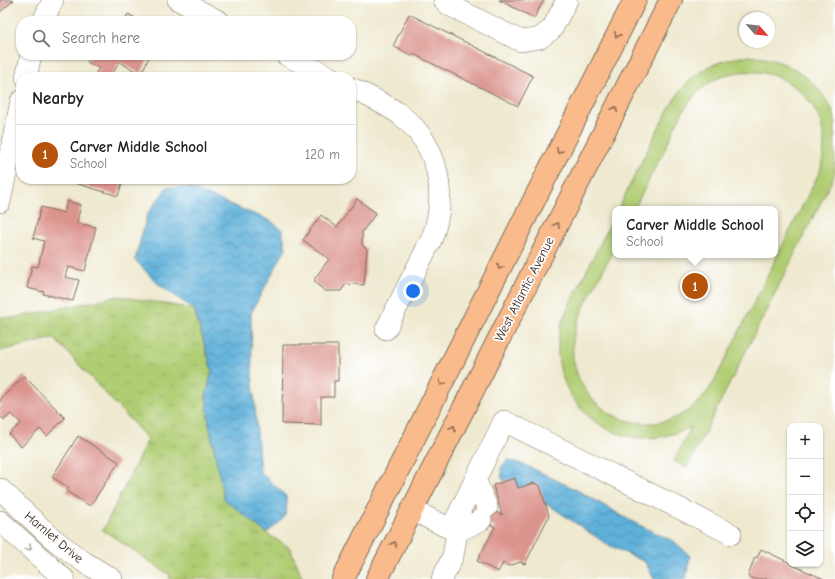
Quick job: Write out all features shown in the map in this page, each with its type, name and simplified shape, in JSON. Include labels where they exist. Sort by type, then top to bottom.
[{"type":"main road","points":[[343,579],[635,0]]},
{"type":"main road","name":"West Atlantic Avenue","points":[[377,579],[671,0]]},
{"type":"street","points":[[45,16],[53,0]]},
{"type":"street","points":[[178,0],[209,16]]},
{"type":"street","points":[[444,0],[449,5],[522,41],[540,38],[552,29],[567,0]]},
{"type":"street","points":[[27,72],[30,60]]},
{"type":"street","points":[[296,60],[320,72]]},
{"type":"street","points":[[356,91],[392,109],[411,125],[426,144],[436,167],[438,178],[440,203],[436,227],[432,238],[386,329]]},
{"type":"street","points":[[0,202],[16,125]]},
{"type":"street","points":[[442,579],[453,556],[454,530],[475,480],[504,421],[731,534]]},
{"type":"street","points":[[454,530],[484,514],[475,480]]},
{"type":"street","name":"Hamlet Drive","points":[[0,489],[52,538],[84,562],[112,579]]},
{"type":"street","points":[[412,510],[454,530]]},
{"type":"street","name":"Hamlet Drive","points":[[0,521],[64,579]]},
{"type":"green space","points":[[749,56],[772,60],[793,68],[811,81],[819,90],[834,114],[835,172],[832,181],[687,468],[674,461],[691,427],[659,437],[647,438],[627,436],[609,430],[593,420],[579,407],[561,374],[558,355],[559,335],[562,321],[612,220],[612,254],[584,306],[578,320],[574,338],[573,349],[576,370],[585,390],[600,406],[613,415],[628,421],[652,423],[669,420],[684,413],[698,403],[714,382],[776,258],[778,258],[778,255],[821,169],[824,145],[823,133],[820,121],[812,105],[800,92],[787,82],[771,75],[754,72],[737,72],[721,77],[705,86],[687,106],[677,122],[636,206],[620,206],[669,108],[678,95],[687,83],[699,73],[712,65],[729,59]]},
{"type":"green space","points":[[119,296],[194,309],[212,371],[206,396],[209,424],[214,447],[266,533],[290,548],[303,579],[169,579],[170,575],[103,530],[148,439],[54,338],[0,351],[0,317],[13,318]]},
{"type":"water","points":[[167,187],[190,188],[271,221],[282,230],[286,248],[251,313],[252,368],[260,472],[286,496],[287,503],[283,518],[276,526],[266,533],[224,499],[209,424],[206,396],[212,370],[194,309],[158,284],[135,260],[147,215]]},
{"type":"water","points":[[507,460],[523,464],[579,491],[631,521],[675,542],[690,556],[686,579],[654,579],[645,562],[608,545],[553,508],[502,479],[501,468]]},
{"type":"building","points":[[0,0],[14,0],[0,12]]},
{"type":"building","points":[[499,0],[544,0],[534,18]]},
{"type":"building","points":[[409,14],[533,76],[518,106],[413,54],[412,56],[393,46]]},
{"type":"building","points":[[88,60],[148,60],[142,72],[137,72],[119,62],[114,72],[96,72],[99,68],[87,62]]},
{"type":"building","points":[[78,184],[122,184],[118,196]]},
{"type":"building","points":[[357,199],[376,213],[362,232],[362,245],[367,249],[364,285],[346,284],[341,291],[325,291],[315,283],[315,278],[329,259],[303,240],[321,215],[337,227]]},
{"type":"building","points":[[67,201],[81,205],[77,223],[96,227],[85,271],[68,267],[65,277],[79,280],[73,301],[43,294],[44,292],[27,288],[32,266],[38,267],[44,241],[33,238],[41,207],[64,213]]},
{"type":"building","points":[[283,345],[338,345],[338,381],[334,381],[334,397],[321,397],[321,425],[282,424]]},
{"type":"building","points":[[24,376],[65,418],[47,436],[40,429],[21,447],[9,434],[21,423],[11,414],[4,420],[0,416],[0,400]]},
{"type":"building","points":[[78,436],[119,462],[90,506],[66,491],[69,488],[52,477]]},
{"type":"building","points":[[515,478],[518,488],[534,483],[540,486],[549,516],[525,564],[520,562],[509,566],[503,563],[498,572],[477,561],[495,527],[470,514],[476,502],[502,515],[493,485]]},
{"type":"building","points":[[761,549],[787,562],[787,567],[797,567],[824,579],[753,579],[748,576],[755,557],[757,558]]},
{"type":"place","name":"Carver Middle School","points":[[695,286]]}]
